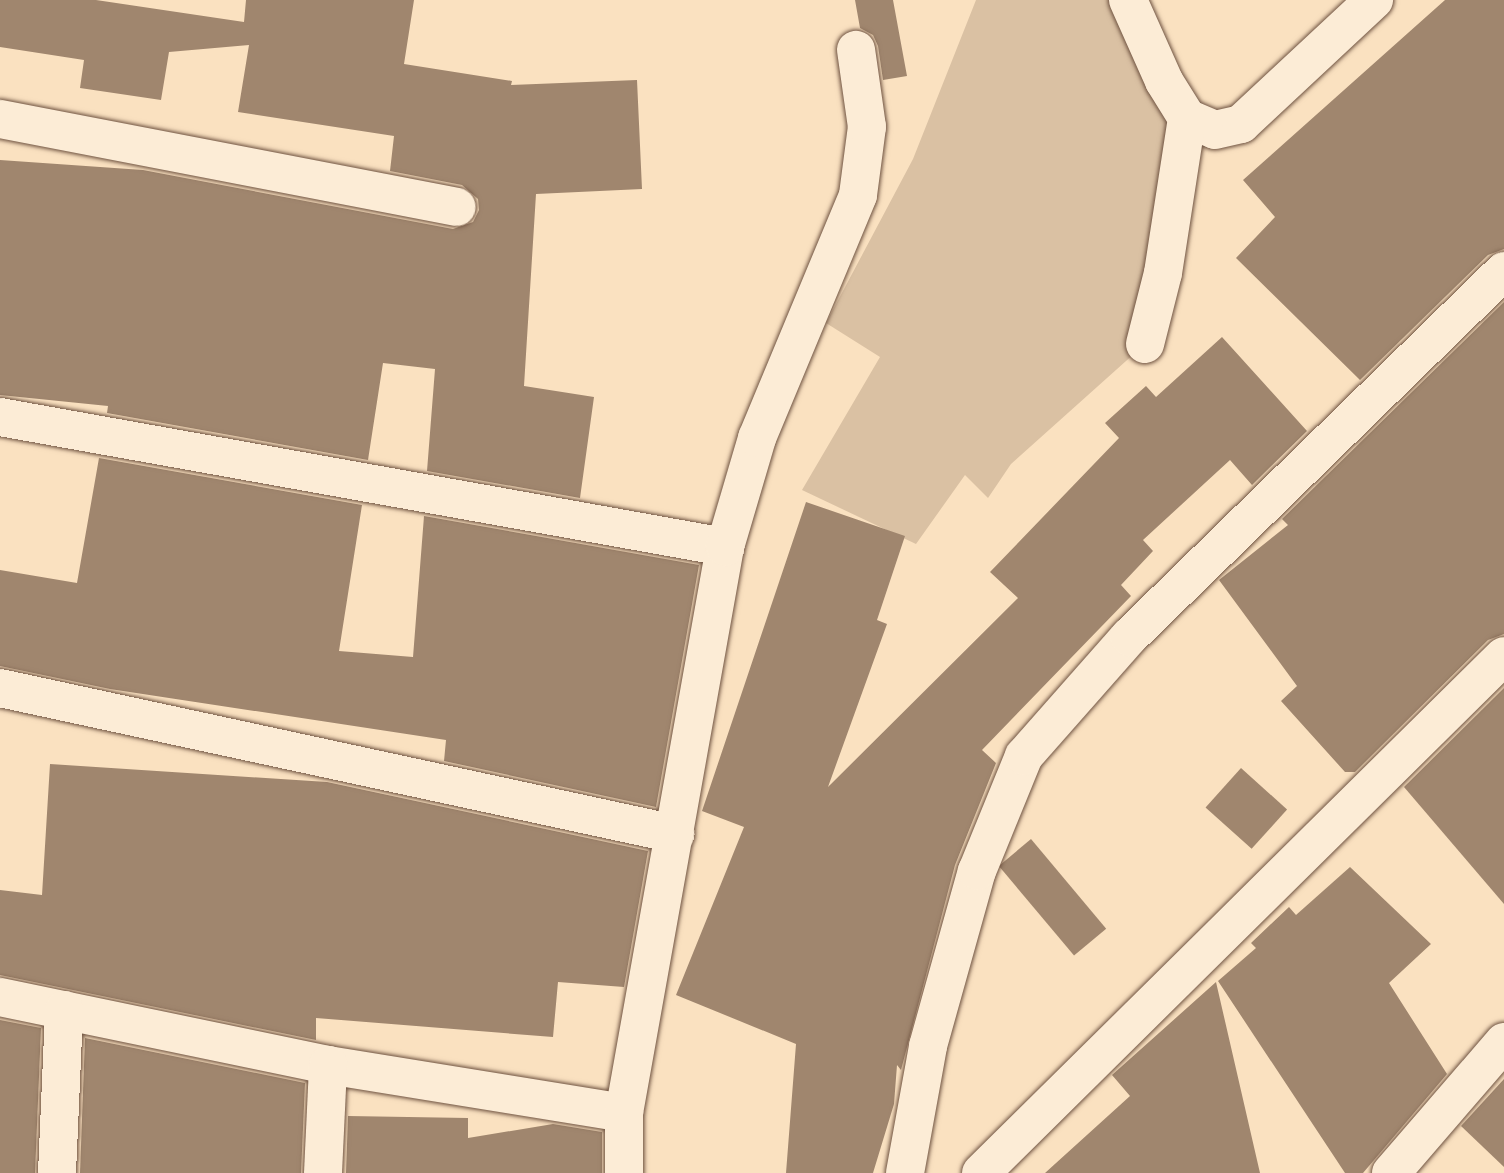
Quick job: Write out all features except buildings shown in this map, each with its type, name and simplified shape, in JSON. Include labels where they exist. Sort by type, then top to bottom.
[{"type":"street","points":[[1128,0],[1164,81],[1187,118],[1214,130],[1241,124],[1374,0]]},
{"type":"street","points":[[624,1173],[624,1113],[725,547],[757,438],[858,195],[867,126],[856,50]]},
{"type":"street","points":[[1145,344],[1164,273],[1187,118]]},
{"type":"street","points":[[0,119],[457,206]]},
{"type":"street","points":[[905,1173],[928,1046],[977,871],[1024,756],[1129,637],[1504,272]]},
{"type":"street","points":[[0,418],[725,547]]},
{"type":"street","points":[[981,1173],[1504,656]]},
{"type":"street","points":[[0,688],[675,834]]},
{"type":"street","points":[[0,997],[328,1064],[624,1113]]},
{"type":"street","points":[[58,1173],[64,1010]]},
{"type":"street","points":[[1390,1173],[1504,1042]]},
{"type":"street","points":[[323,1173],[328,1064]]},
{"type":"shaded area","points":[[976,0],[1128,0],[1187,118],[1145,344],[1011,464],[988,498],[965,475],[916,544],[802,490],[880,357],[826,323],[913,159]]}]
